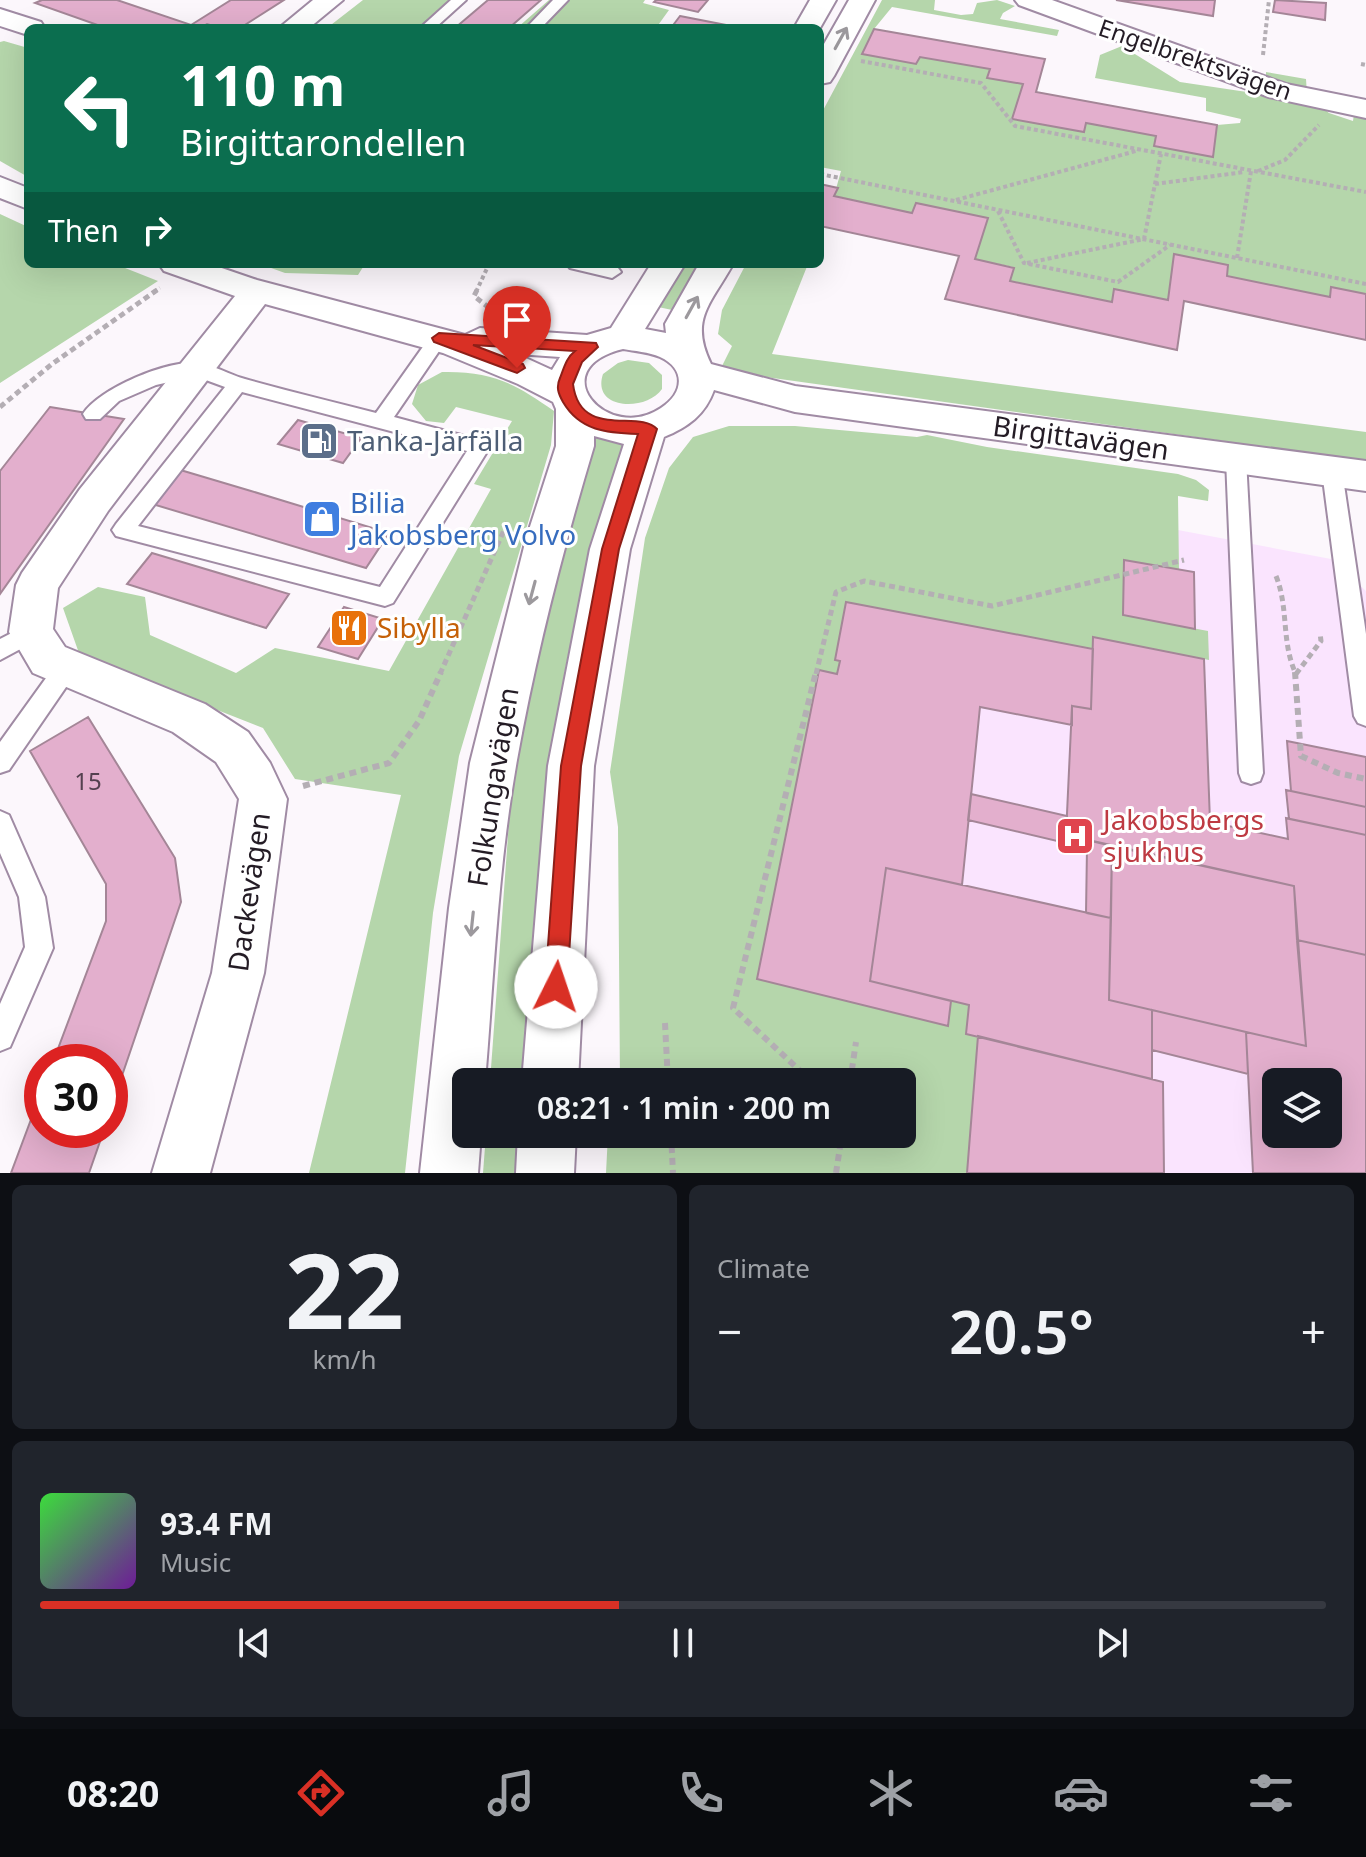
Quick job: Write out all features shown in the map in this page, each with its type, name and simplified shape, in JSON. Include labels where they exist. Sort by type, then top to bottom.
[{"type":"street","points":[[297,24],[330,0]]},
{"type":"street","points":[[809,24],[823,0]]},
{"type":"street","points":[[824,69],[862,0]]},
{"type":"street","name":"Engelbrektsvägen","points":[[1028,0],[1293,95],[1353,106]]},
{"type":"street","points":[[0,17],[24,25]]},
{"type":"street","points":[[0,186],[24,198]]},
{"type":"street","points":[[188,268],[257,291],[439,338],[534,374],[571,402],[587,419],[607,427],[648,429],[674,419],[693,376],[682,324],[714,268]]},
{"type":"street","points":[[571,402],[569,368],[632,327],[666,268]]},
{"type":"street","name":"Dackevägen","points":[[181,1173],[238,973],[263,799],[232,747],[189,718],[49,660],[16,641],[37,585],[94,500],[257,291]]},
{"type":"street","points":[[439,338],[607,342],[656,339],[693,376]]},
{"type":"street","name":"Birgittavägen","points":[[693,376],[795,399],[1349,474]]},
{"type":"street","name":"Folkungavägen","points":[[449,1173],[474,908],[493,763],[535,582],[575,446],[571,402]]},
{"type":"street","points":[[551,1068],[571,766],[610,549],[648,429]]},
{"type":"street","points":[[545,1173],[546,1148]]},
{"type":"lane","points":[[432,24],[459,0]]},
{"type":"lane","points":[[537,24],[561,0]]},
{"type":"lane","points":[[594,268],[612,272]]},
{"type":"lane","points":[[381,421],[439,338]]},
{"type":"lane","points":[[93,414],[112,396],[125,390],[151,379],[196,369],[238,384],[480,447],[385,597],[123,530],[238,384]]},
{"type":"lane","points":[[1236,459],[1251,773]]},
{"type":"lane","points":[[1349,474],[1366,716]]},
{"type":"lane","points":[[0,762],[67,667]]},
{"type":"lane","points":[[0,823],[32,897],[39,948],[0,1037]]},
{"type":"path","points":[[1260,84],[1269,0]]},
{"type":"path","points":[[848,59],[981,83],[1015,126],[1366,192]]},
{"type":"path","points":[[1155,184],[1268,169],[1353,106]]},
{"type":"path","points":[[953,201],[1141,150]]},
{"type":"path","points":[[1144,239],[1161,154]]},
{"type":"path","points":[[1237,258],[1251,171]]},
{"type":"path","points":[[824,175],[1366,284]]},
{"type":"path","points":[[998,210],[1024,263]]},
{"type":"path","points":[[1024,263],[1144,239]]},
{"type":"path","points":[[1024,263],[1118,282],[1171,245]]},
{"type":"path","points":[[0,407],[179,268]]},
{"type":"path","points":[[487,268],[474,296],[495,315]]},
{"type":"path","points":[[263,799],[389,763],[419,721],[514,508]]},
{"type":"path","points":[[797,1068],[733,1008],[836,592],[864,581],[992,606],[1184,560]]},
{"type":"path","points":[[1276,576],[1282,591],[1288,658],[1296,674],[1301,756],[1338,773],[1366,779]]},
{"type":"path","points":[[1296,674],[1321,641],[1320,625]]},
{"type":"path","points":[[665,1023],[667,1068]]},
{"type":"path","points":[[852,1068],[856,1042]]},
{"type":"path","points":[[672,1148],[673,1173]]},
{"type":"path","points":[[836,1173],[840,1148]]},
{"type":"shaded area","name":"Jakobsbergs sjukhus","points":[[855,469],[1331,559],[1366,591],[1366,1173],[718,1173],[836,1148],[916,1148],[916,1068],[739,1068]]},
{"type":"green space","points":[[363,0],[459,0],[432,24],[332,24]]},
{"type":"green space","points":[[549,0],[645,0],[643,3],[669,10],[659,24],[522,24]]},
{"type":"green space","points":[[882,0],[935,0],[934,10],[961,15],[973,14],[977,3],[997,0],[1015,6],[1003,13],[1000,19],[1059,30],[1057,36],[892,7],[874,29],[862,54],[916,64],[920,57],[990,69],[987,78],[1023,84],[1012,119],[1084,132],[1086,123],[1156,136],[1154,145],[1213,156],[1217,125],[1240,123],[1241,119],[1206,111],[1206,98],[1095,78],[1100,55],[1122,46],[1180,82],[1274,96],[1266,82],[1266,72],[1306,79],[1307,94],[1329,113],[1353,121],[1354,114],[1366,107],[1366,294],[1331,287],[1330,297],[1227,276],[1228,265],[1174,255],[1168,300],[1115,289],[1112,302],[1010,281],[1013,267],[975,259],[988,218],[916,204],[912,213],[834,196],[841,171],[824,168],[824,109]]},
{"type":"green space","points":[[0,42],[24,47],[24,175],[0,161]]},
{"type":"green space","points":[[0,214],[24,225],[24,268],[125,268],[158,281],[0,383]]},
{"type":"green space","points":[[271,268],[362,268],[358,275],[285,273]]},
{"type":"green space","points":[[680,268],[701,268],[677,311],[658,307]]},
{"type":"green space","points":[[744,268],[806,268],[772,354],[1366,432],[1366,461],[744,374],[722,366],[732,346],[718,334],[722,310]]},
{"type":"green space","points":[[628,360],[649,363],[662,375],[662,389],[654,396],[633,404],[612,401],[601,386],[603,374]]},
{"type":"green space","points":[[442,372],[489,377],[514,386],[540,401],[554,411],[551,445],[459,756],[433,913],[405,1173],[309,1173],[401,795],[295,779],[263,728],[80,656],[63,608],[98,587],[145,597],[150,635],[236,673],[275,648],[389,671],[491,489],[474,484],[512,421],[456,407],[444,423],[426,421],[412,404],[418,385]]},
{"type":"green space","points":[[729,426],[795,426],[917,437],[927,435],[987,447],[1178,474],[1196,480],[1209,490],[1208,501],[1178,496],[1179,570],[1152,565],[1149,576],[1123,615],[1208,631],[1209,660],[1094,638],[1093,649],[847,602],[835,659],[840,661],[837,674],[819,671],[757,979],[947,1026],[951,1001],[969,1005],[966,1033],[978,1036],[967,1173],[606,1173],[607,1148],[916,1148],[916,1068],[620,1068],[618,827],[610,772],[645,538],[669,468],[693,437]]},
{"type":"green space","points":[[591,432],[628,439],[580,603],[555,728],[543,849],[532,1068],[491,1068],[513,767],[528,669]]},
{"type":"green space","points":[[485,1148],[527,1148],[525,1173],[483,1173]]},
{"type":"building","points":[[42,0],[117,0],[188,24],[95,24],[35,3]]},
{"type":"building","points":[[231,0],[284,0],[246,24],[193,24]]},
{"type":"building","points":[[488,0],[541,0],[514,24],[460,24]]},
{"type":"building","points":[[708,0],[698,12],[654,2]]},
{"type":"building","points":[[1116,0],[1215,0],[1213,16]]},
{"type":"building","points":[[1275,0],[1326,3],[1325,20],[1273,12]]},
{"type":"building","points":[[680,16],[721,24],[674,24]]},
{"type":"building","points":[[874,29],[1045,59],[1036,92],[1217,125],[1213,157],[1154,146],[1156,136],[1086,123],[1084,132],[1012,119],[1023,84],[987,78],[990,69],[920,57],[916,64],[862,54]]},
{"type":"building","points":[[824,185],[838,188],[834,196],[912,213],[916,203],[988,218],[975,259],[1014,268],[1010,281],[1112,302],[1114,289],[1168,300],[1174,254],[1228,265],[1227,276],[1330,297],[1331,287],[1366,294],[1366,340],[1184,301],[1177,350],[945,299],[959,256],[824,227]]},
{"type":"building","points":[[50,407],[124,419],[0,594],[0,471]]},
{"type":"building","points":[[298,420],[361,438],[343,463],[278,444]]},
{"type":"building","points":[[177,469],[389,533],[366,568],[149,503]]},
{"type":"building","points":[[152,553],[289,594],[266,628],[127,584]]},
{"type":"building","points":[[1124,560],[1194,572],[1195,629],[1123,615]]},
{"type":"building","points":[[846,602],[1093,649],[1091,709],[1072,706],[1072,725],[980,707],[962,885],[886,868],[870,981],[951,1001],[948,1026],[757,979],[819,670],[837,674],[840,661],[835,660]]},
{"type":"building","points":[[344,607],[383,619],[358,659],[318,647]]},
{"type":"building","points":[[1093,637],[1204,659],[1210,822],[1288,839],[1286,818],[1366,835],[1366,955],[1297,940],[1294,886],[1066,835],[1072,706],[1091,709]]},
{"type":"building","points":[[88,717],[175,858],[181,902],[128,1058],[128,1044],[60,1044],[106,921],[106,884],[30,751]]},
{"type":"building","points":[[1287,741],[1366,757],[1366,807],[1291,791]]},
{"type":"building","points":[[1286,790],[1366,807],[1366,835],[1289,819]]},
{"type":"building","points":[[971,794],[1067,816],[1066,835],[1112,846],[1111,918],[1086,913],[1087,848],[968,820]]},
{"type":"building","points":[[1112,846],[1294,886],[1306,1046],[1109,1000]]},
{"type":"building","points":[[886,868],[1111,918],[1109,1000],[1152,1010],[1152,1079],[966,1034],[969,1005],[870,981]]},
{"type":"building","points":[[1297,940],[1366,955],[1366,1173],[1253,1173],[1246,1032],[1306,1046]]},
{"type":"building","points":[[1152,1010],[1246,1032],[1248,1074],[1152,1050]]},
{"type":"building","points":[[978,1036],[1163,1082],[1164,1173],[967,1173]]},
{"type":"building","points":[[24,1138],[24,1148],[98,1148],[89,1173],[11,1173]]},
{"type":"place","name":"Tanka-Järfälla","points":[[319,441]]},
{"type":"place","name":"Bilia Jakobsberg Volvo","points":[[322,519]]},
{"type":"place","name":"Sibylla","points":[[349,628]]},
{"type":"place","name":"Jakobsbergs sjukhus","points":[[1075,836]]},
{"type":"route","points":[[517,368],[439,338],[591,347],[569,368],[565,384],[575,409],[587,419],[607,427],[648,429],[610,549],[571,766],[556,987]]}]
